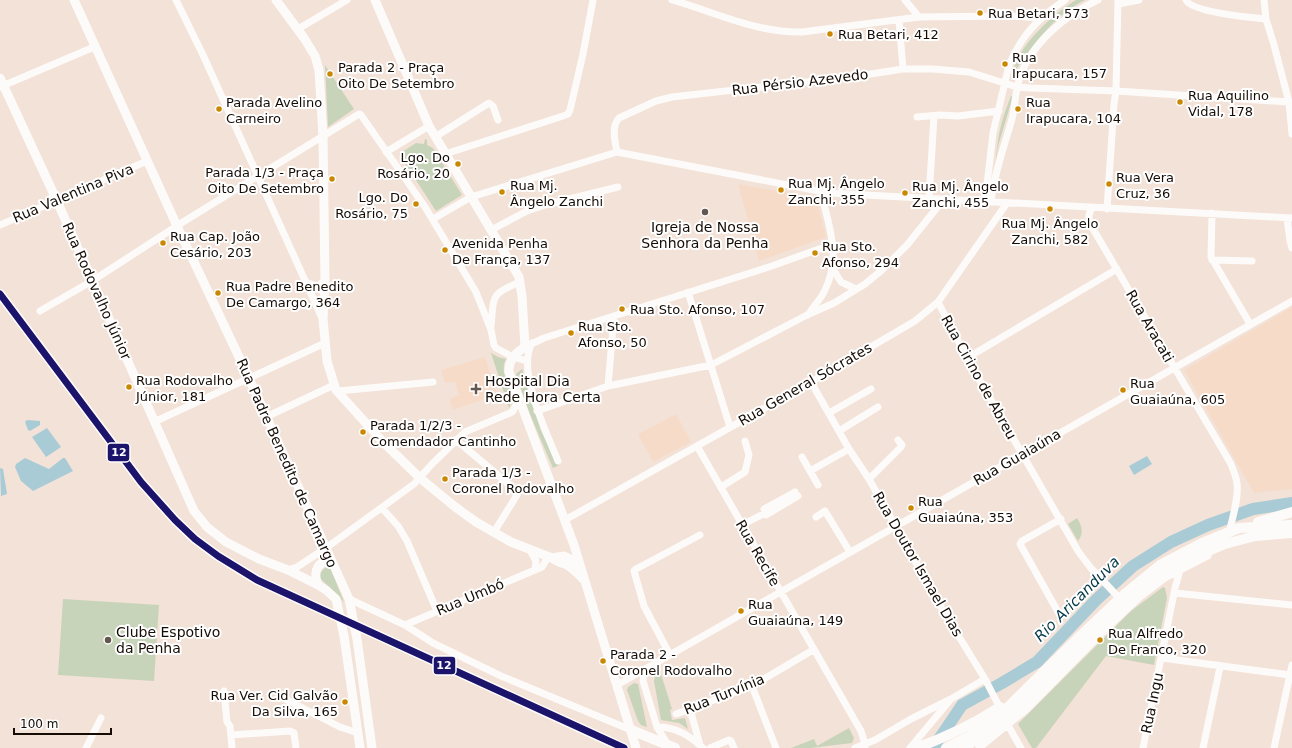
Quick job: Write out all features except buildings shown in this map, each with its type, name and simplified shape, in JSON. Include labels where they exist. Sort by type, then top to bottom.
[{"type":"highway","points":[[946,748],[972,735],[1008,707],[1127,592],[1160,565],[1202,543],[1239,528],[1292,512]]},
{"type":"highway","points":[[1239,528],[1292,525]]},
{"type":"highway","points":[[963,748],[986,734],[1034,694],[1080,646],[1131,598],[1155,578],[1178,564],[1225,544],[1255,536],[1292,533]]},
{"type":"highway","points":[[916,748],[964,729],[1024,692]]},
{"type":"highway","points":[[631,730],[671,746]]},
{"type":"main road","name":"Rua Padre Benedito de Camargo","points":[[74,0],[94,47],[249,378],[349,599],[356,633],[372,748]]},
{"type":"main road","points":[[276,0],[298,29],[315,56],[319,70],[323,136],[325,281],[323,319],[325,343],[330,371],[336,388],[383,442],[420,478],[454,506],[511,542],[550,557],[557,562],[572,568],[584,580]]},
{"type":"main road","points":[[375,0],[429,126],[490,230],[517,271],[520,282],[527,342],[513,357],[510,364],[510,372],[565,520],[636,748]]},
{"type":"main road","name":"Rua Rodovalho Júnior","points":[[1,84],[57,201],[194,511],[207,527],[233,546],[318,585],[332,594],[336,599],[344,636],[360,748]]},
{"type":"main road","points":[[308,284],[316,287],[320,286],[325,281]]},
{"type":"main road","points":[[550,557],[564,556],[579,563]]},
{"type":"main road","points":[[318,585],[315,576],[317,568],[323,563],[329,562],[333,564]]},
{"type":"street","points":[[176,0],[203,55],[323,319]]},
{"type":"street","points":[[298,29],[347,0]]},
{"type":"street","points":[[445,154],[568,114],[583,54],[594,0]]},
{"type":"street","points":[[672,0],[756,27],[788,32],[802,32],[920,17],[1011,16],[1040,18]]},
{"type":"street","points":[[905,0],[920,17]]},
{"type":"street","points":[[988,202],[993,133],[1008,65],[1025,36],[1040,18],[1065,0]]},
{"type":"street","points":[[988,202],[1012,119],[1017,87],[1026,64],[1044,40],[1065,21],[1085,6],[1098,0]]},
{"type":"street","points":[[1107,209],[1116,91],[1118,2],[1139,0]]},
{"type":"street","points":[[1186,0],[1189,4],[1205,10],[1244,17],[1266,19]]},
{"type":"street","points":[[1264,0],[1266,19],[1289,102],[1292,134]]},
{"type":"street","points":[[899,20],[903,70]]},
{"type":"street","points":[[1,84],[94,47]]},
{"type":"street","name":"Rua Pérsio Azevedo","points":[[616,152],[615,122],[619,118],[656,101],[672,97],[903,70],[932,69],[970,72],[1017,87],[1116,91],[1289,102]]},
{"type":"street","points":[[435,137],[489,103],[493,106],[498,120]]},
{"type":"street","points":[[917,117],[940,115],[958,116],[999,111]]},
{"type":"street","points":[[40,311],[92,281],[177,226],[359,114],[433,219],[476,292],[491,330],[496,348],[513,357],[528,361]]},
{"type":"street","points":[[929,198],[934,116]]},
{"type":"street","points":[[386,152],[429,126]]},
{"type":"street","points":[[433,219],[471,197],[616,152],[822,192],[1289,218],[1288,232],[1292,248]]},
{"type":"street","name":"Rua Valentina Piva","points":[[0,225],[147,161]]},
{"type":"street","points":[[490,230],[527,210],[618,186]]},
{"type":"street","points":[[807,315],[823,294],[830,279],[834,259],[833,244],[822,192]]},
{"type":"street","points":[[537,411],[608,386],[711,365],[807,315],[834,303],[865,284],[887,265],[907,245],[944,199]]},
{"type":"street","name":"Rua General Sócrates","points":[[565,520],[811,382],[915,321],[938,302],[1007,203]]},
{"type":"street","name":"Rua Aracati","points":[[1092,207],[1089,215],[1089,222],[1231,464],[1235,475],[1237,484],[1236,497],[1229,534],[1225,544],[1220,550],[1180,570]]},
{"type":"street","points":[[1212,213],[1210,253],[1212,260],[1250,324]]},
{"type":"street","points":[[558,461],[537,411],[532,391],[527,342],[769,267],[833,244]]},
{"type":"street","points":[[1212,260],[1252,261]]},
{"type":"street","points":[[832,269],[841,282],[856,289]]},
{"type":"street","points":[[967,358],[1117,269]]},
{"type":"street","points":[[491,330],[494,300],[496,295],[504,288],[520,282]]},
{"type":"street","points":[[688,292],[730,427]]},
{"type":"street","name":"Rua Guaiaúna","points":[[617,684],[1292,301]]},
{"type":"street","name":"Rua Cirino de Abreu","points":[[938,302],[967,358],[1061,519],[1078,551],[1128,608]]},
{"type":"street","points":[[608,386],[614,316]]},
{"type":"street","points":[[154,422],[325,343]]},
{"type":"street","points":[[266,416],[336,388],[433,382]]},
{"type":"street","name":"Rua Doutor Ismael Dias","points":[[811,382],[830,413],[849,449],[869,479],[942,609],[986,680],[1008,725],[1022,748]]},
{"type":"street","points":[[830,413],[871,389]]},
{"type":"street","points":[[288,570],[297,567],[326,548],[382,508],[420,478],[456,440],[470,429],[510,413],[513,411],[519,399]]},
{"type":"street","points":[[839,431],[878,407]]},
{"type":"street","points":[[456,440],[517,491],[517,495],[494,532]]},
{"type":"street","points":[[869,479],[901,447],[898,440]]},
{"type":"street","points":[[721,487],[745,472],[749,454],[745,441]]},
{"type":"street","name":"Rua Recife","points":[[697,446],[813,650],[861,731],[865,746]]},
{"type":"street","points":[[810,471],[849,449]]},
{"type":"street","points":[[802,457],[818,485]]},
{"type":"street","points":[[742,525],[765,513],[764,509],[796,494]]},
{"type":"street","points":[[382,508],[398,526],[407,541],[437,611]]},
{"type":"street","points":[[816,516],[826,511],[850,552]]},
{"type":"street","points":[[1058,612],[1020,544],[1022,541],[1061,519]]},
{"type":"street","points":[[670,655],[644,606],[634,571],[700,535]]},
{"type":"street","points":[[530,550],[536,561],[535,570]]},
{"type":"street","name":"Rua Umbó","points":[[405,625],[542,567],[550,557]]},
{"type":"street","points":[[979,748],[1027,709],[1128,608],[1165,578],[1180,570]]},
{"type":"street","name":"Rua Ingu","points":[[1143,748],[1180,570]]},
{"type":"street","points":[[1165,578],[1175,591],[1292,605]]},
{"type":"street","points":[[349,599],[405,625],[433,643],[501,676],[631,730]]},
{"type":"street","name":"Rua Turvínia","points":[[676,714],[752,686],[813,650]]},
{"type":"street","points":[[1162,658],[1290,676]]},
{"type":"street","points":[[1274,748],[1292,665]]},
{"type":"street","points":[[1203,748],[1220,667]]},
{"type":"street","points":[[644,670],[643,681],[657,727],[671,746]]},
{"type":"street","points":[[637,674],[643,681]]},
{"type":"street","points":[[855,748],[865,746],[911,719],[986,680]]},
{"type":"street","points":[[752,686],[776,748]]},
{"type":"street","points":[[224,691],[227,722],[230,726],[232,748]]},
{"type":"street","points":[[283,698],[340,726],[358,733]]},
{"type":"street","points":[[910,748],[951,699]]},
{"type":"street","points":[[690,709],[702,746]]},
{"type":"street","points":[[86,748],[101,718]]},
{"type":"street","name":"Rua Turvínia","points":[[657,727],[669,727],[677,730],[702,746]]},
{"type":"street","points":[[231,735],[290,731],[294,733],[296,748]]},
{"type":"street","points":[[710,748],[729,740],[734,748]]},
{"type":"shaded area","points":[[738,184],[816,198],[826,237],[759,261]]},
{"type":"shaded area","points":[[1292,307],[1292,489],[1254,493],[1184,370]]},
{"type":"shaded area","name":"Hospital Dia Rede Hora Certa","points":[[485,357],[498,398],[487,402],[485,399],[452,410],[450,399],[459,395],[455,382],[445,383],[441,370]]},
{"type":"shaded area","points":[[676,414],[691,442],[653,462],[638,434]]},
{"type":"green space","points":[[1076,0],[1085,0],[1063,14],[1044,32],[1013,74],[1021,53],[1028,42],[1057,13]]},
{"type":"green space","points":[[325,65],[354,109],[328,127]]},
{"type":"green space","points":[[1011,96],[1013,96],[998,146],[996,161],[1000,128]]},
{"type":"green space","points":[[425,139],[427,140],[427,145],[433,148],[462,195],[436,211],[399,154],[416,143],[424,144]]},
{"type":"green space","points":[[491,353],[506,359],[504,371],[511,396],[509,408]]},
{"type":"green space","points":[[522,369],[541,431],[559,465],[553,468],[529,412],[516,374]]},
{"type":"green space","points":[[1077,518],[1082,530],[1078,541],[1068,524]]},
{"type":"green space","points":[[326,567],[330,567],[344,602],[320,578],[320,573]]},
{"type":"green space","points":[[1163,587],[1165,588],[1167,598],[1154,665],[1106,656],[1036,748],[1032,748],[1018,724],[1131,611]]},
{"type":"green space","name":"Clube Espotivo da Penha","points":[[63,599],[159,605],[154,681],[58,675]]},
{"type":"green space","points":[[660,671],[672,709],[670,710],[672,720],[685,718],[688,729],[679,723],[661,720],[654,681],[655,675]]},
{"type":"green space","points":[[634,683],[638,684],[647,727],[641,725],[638,721],[627,690],[628,687]]},
{"type":"green space","points":[[849,728],[854,738],[852,743],[811,748],[791,748],[814,739],[817,746]]},
{"type":"water","points":[[27,420],[40,421],[40,425],[30,431],[28,430],[25,422]]},
{"type":"water","points":[[47,428],[61,447],[46,457],[32,437]]},
{"type":"water","points":[[1147,456],[1152,464],[1134,475],[1129,466]]},
{"type":"water","points":[[25,458],[49,469],[65,458],[73,471],[33,491],[21,481],[15,467],[16,464]]},
{"type":"water","points":[[0,468],[3,469],[7,494],[1,496]]},
{"type":"waterway","name":"Rio Aricanduva","points":[[933,748],[962,705],[1037,662],[1096,600],[1133,566],[1171,542],[1208,525],[1253,509],[1292,503]]},
{"type":"transit line","name":"12","points":[[0,294],[141,482],[175,520],[195,539],[218,556],[257,580],[624,748]]},
{"type":"place","name":"Rua Betari, 573","points":[[980,13]]},
{"type":"place","name":"Rua Betari, 412","points":[[830,34]]},
{"type":"place","name":"Rua Irapucara, 157","points":[[1005,64]]},
{"type":"place","name":"Parada 2 - Praça Oito De Setembro","points":[[330,74]]},
{"type":"place","name":"Rua Aquilino Vidal, 178","points":[[1180,102]]},
{"type":"place","name":"Parada Avelino Carneiro","points":[[219,109]]},
{"type":"place","name":"Rua Irapucara, 104","points":[[1018,109]]},
{"type":"place","name":"Lgo. Do Rosário, 20","points":[[458,164]]},
{"type":"place","name":"Parada 1/3 - Praça Oito De Setembro","points":[[332,179]]},
{"type":"place","name":"Rua Vera Cruz, 36","points":[[1109,184]]},
{"type":"place","name":"Rua Mj. Ângelo Zanchi, 355","points":[[781,190]]},
{"type":"place","name":"Rua Mj. Ângelo Zanchi","points":[[502,192]]},
{"type":"place","name":"Rua Mj. Ângelo Zanchi, 455","points":[[905,193]]},
{"type":"place","name":"Lgo. Do Rosário, 75","points":[[416,204]]},
{"type":"place","name":"Rua Mj. Ângelo Zanchi, 582","points":[[1050,209]]},
{"type":"place","name":"Igreja de Nossa Senhora da Penha","points":[[705,212]]},
{"type":"place","name":"Rua Cap. João Cesário, 203","points":[[163,243]]},
{"type":"place","name":"Avenida Penha De França, 137","points":[[445,250]]},
{"type":"place","name":"Rua Sto. Afonso, 294","points":[[815,253]]},
{"type":"place","name":"Rua Padre Benedito De Camargo, 364","points":[[218,293]]},
{"type":"place","name":"Rua Sto. Afonso, 107","points":[[622,309]]},
{"type":"place","name":"Rua Sto. Afonso, 50","points":[[571,333]]},
{"type":"place","name":"Rua Rodovalho Júnior, 181","points":[[129,387]]},
{"type":"place","name":"Hospital Dia Rede Hora Certa","points":[[476,389]]},
{"type":"place","name":"Rua Guaiaúna, 605","points":[[1123,390]]},
{"type":"place","name":"Parada 1/2/3 - Comendador Cantinho","points":[[363,432]]},
{"type":"place","name":"Parada 1/3 - Coronel Rodovalho","points":[[445,479]]},
{"type":"place","name":"Rua Guaiaúna, 353","points":[[911,508]]},
{"type":"place","name":"Rua Guaiaúna, 149","points":[[741,611]]},
{"type":"place","name":"Clube Espotivo da Penha","points":[[108,640]]},
{"type":"place","name":"Rua Alfredo De Franco, 320","points":[[1100,640]]},
{"type":"place","name":"Parada 2 - Coronel Rodovalho","points":[[603,661]]},
{"type":"place","name":"Rua Ver. Cid Galvão Da Silva, 165","points":[[345,702]]}]
